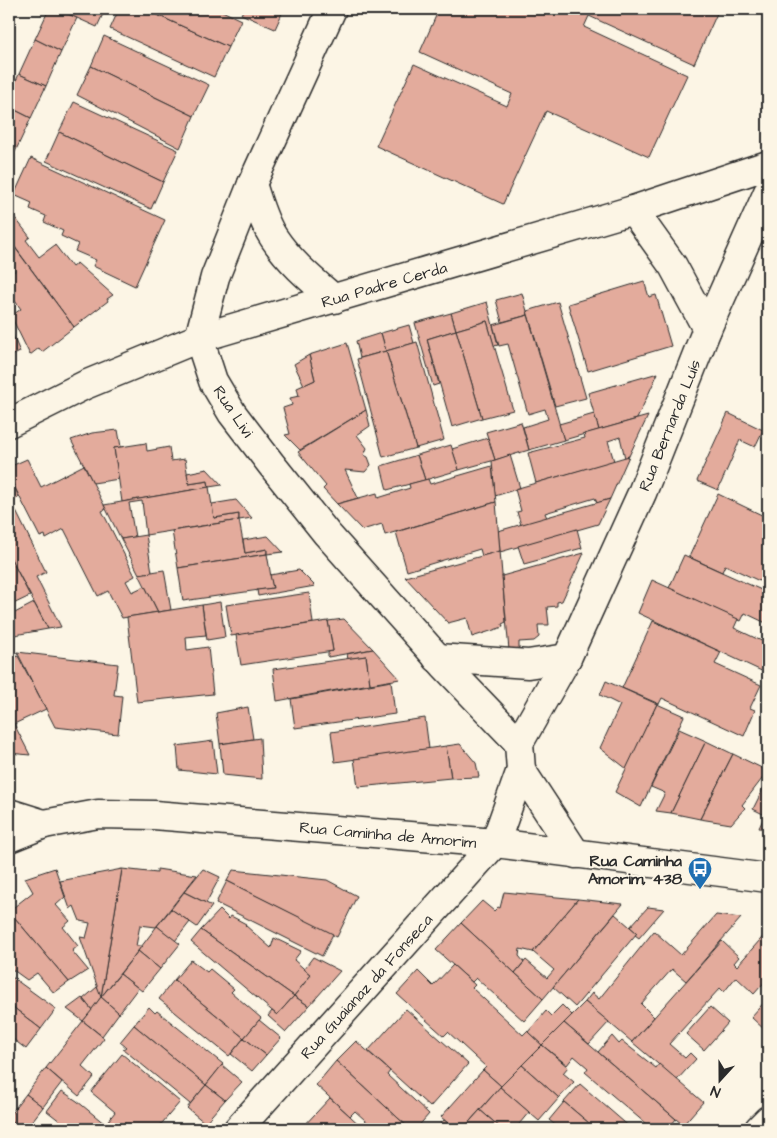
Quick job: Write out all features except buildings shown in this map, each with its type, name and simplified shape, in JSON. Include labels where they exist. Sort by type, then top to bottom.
[{"type":"street","points":[[198,338],[215,277],[252,184],[332,9]]},
{"type":"street","name":"Rua Padre Cerda","points":[[9,423],[85,385],[198,338],[633,210],[768,165]]},
{"type":"street","points":[[252,184],[262,214],[273,237],[298,267],[334,299]]},
{"type":"street","name":"Rua Bernarda Luís","points":[[519,743],[567,658],[642,493],[707,329],[768,192]]},
{"type":"street","points":[[633,210],[672,266],[707,329]]},
{"type":"street","name":"Rua Livi","points":[[198,338],[214,381],[232,413],[327,534],[438,658],[519,743]]},
{"type":"street","points":[[438,658],[528,664],[567,658]]},
{"type":"street","points":[[495,844],[522,770],[519,743]]},
{"type":"street","points":[[522,770],[576,854]]},
{"type":"street","name":"Rua Caminha de Amorim","points":[[9,813],[44,824],[98,814],[154,815],[495,844],[768,878]]},
{"type":"street","points":[[9,838],[44,824]]},
{"type":"street","name":"Rua Guaianaz da Fonseca","points":[[238,1129],[495,844]]},
{"type":"street","points":[[759,1129],[768,1120]]},
{"type":"place","name":"Rua Caminha Amorim, 438","points":[[700,890]]}]
